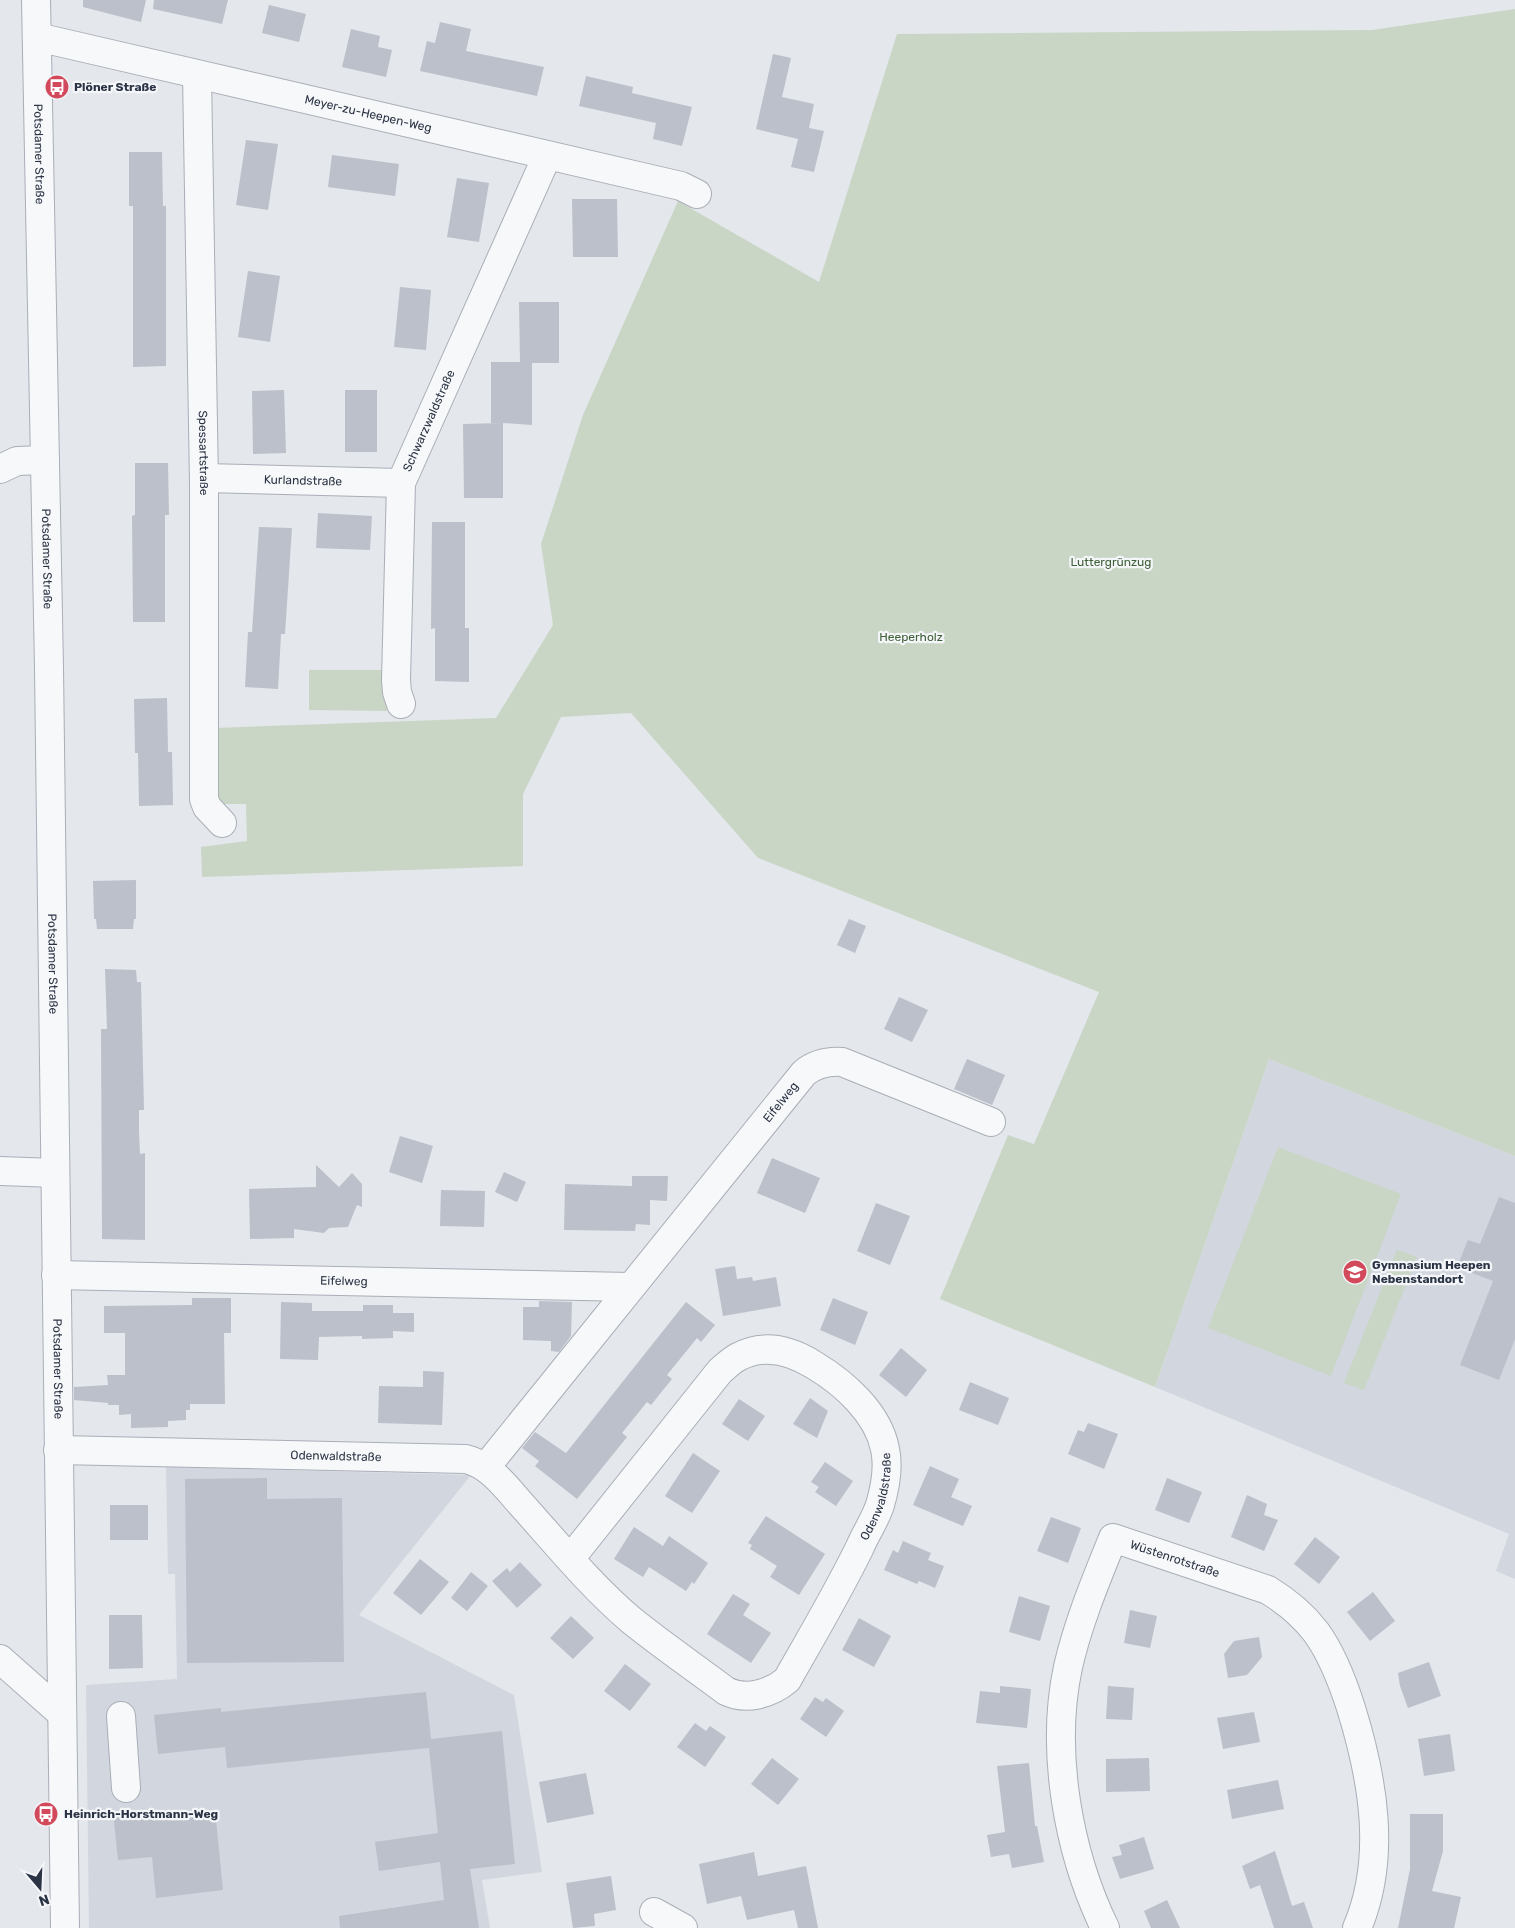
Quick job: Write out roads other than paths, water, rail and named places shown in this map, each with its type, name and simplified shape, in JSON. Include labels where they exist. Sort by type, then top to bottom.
[{"type":"street","name":"Potsdamer Straße","points":[[36,0],[65,1928]]},
{"type":"street","name":"Meyer-zu-Heepen-Weg","points":[[37,37],[681,186],[697,194]]},
{"type":"street","name":"Spessartstraße","points":[[197,75],[204,478],[204,799],[206,807],[222,824]]},
{"type":"street","name":"Schwarzwaldstraße","points":[[401,704],[396,680],[401,484],[547,156]]},
{"type":"street","points":[[0,468],[17,461],[44,460]]},
{"type":"street","name":"Kurlandstraße","points":[[204,478],[401,484]]},
{"type":"street","name":"Eifelweg","points":[[486,1467],[804,1073],[819,1064],[842,1062],[991,1122]]},
{"type":"street","points":[[0,1171],[55,1173]]},
{"type":"street","name":"Eifelweg","points":[[56,1275],[630,1287]]},
{"type":"street","name":"Odenwaldstraße","points":[[58,1450],[466,1459],[486,1467],[500,1480],[570,1558],[630,1619],[726,1691],[746,1696],[776,1688],[787,1680],[842,1584],[880,1506],[887,1466],[886,1450],[880,1433],[870,1414],[853,1395],[830,1374],[805,1359],[785,1351],[771,1349],[758,1350],[738,1357],[720,1371],[570,1558]]},
{"type":"street","name":"Wüstenrotstraße","points":[[1105,1928],[1096,1910],[1081,1866],[1068,1813],[1062,1761],[1062,1714],[1068,1669],[1077,1634],[1113,1538],[1268,1590],[1285,1601],[1317,1633],[1344,1687],[1361,1747],[1373,1806],[1374,1859],[1370,1886],[1357,1928]]},
{"type":"street","points":[[0,1659],[61,1713]]},
{"type":"street","points":[[121,1716],[126,1788]]},
{"type":"street","points":[[654,1912],[684,1928]]},
{"type":"place","name":"Plöner Straße","points":[[57,87]]},
{"type":"place","name":"Gymnasium Heepen Nebenstandort","points":[[1355,1272]]},
{"type":"place","name":"Heinrich-Horstmann-Weg","points":[[46,1814]]},
{"type":"park label","name":"Luttergrünzug","points":[[1111,562]]},
{"type":"park label","name":"Heeperholz","points":[[911,637]]}]
